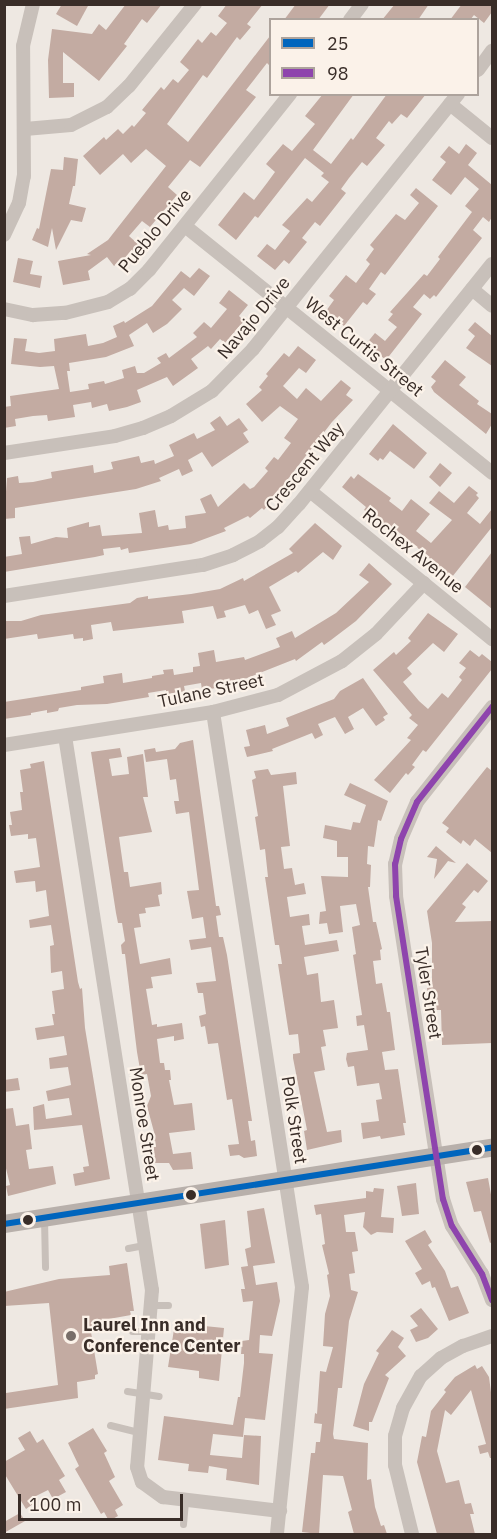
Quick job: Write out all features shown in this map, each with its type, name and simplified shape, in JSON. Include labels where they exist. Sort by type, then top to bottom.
[{"type":"main road","points":[[4,1224],[492,1148]]},
{"type":"street","points":[[4,235],[22,189],[26,161],[23,46],[33,4]]},
{"type":"street","points":[[25,129],[71,125],[107,108],[129,86],[195,4]]},
{"type":"street","points":[[352,18],[362,4]]},
{"type":"street","points":[[479,67],[492,51]]},
{"type":"street","name":"Pueblo Drive","points":[[4,309],[42,315],[81,310],[108,302],[139,281],[288,96]]},
{"type":"street","points":[[454,99],[492,138]]},
{"type":"street","name":"Navajo Drive","points":[[4,453],[115,436],[171,416],[199,400],[225,380],[287,308],[454,99]]},
{"type":"street","name":"West Curtis Street","points":[[185,226],[492,473]]},
{"type":"street","name":"Crescent Way","points":[[4,596],[193,567],[223,559],[269,535],[310,491],[492,264]]},
{"type":"street","points":[[472,289],[492,306]]},
{"type":"street","name":"Rochex Avenue","points":[[310,491],[492,639]]},
{"type":"street","name":"Tulane Street","points":[[4,745],[213,712],[278,695],[327,671],[376,634],[423,583]]},
{"type":"street","name":"Tyler Street","points":[[492,707],[417,802],[400,839],[395,864],[396,896],[435,1157],[449,1218],[482,1274],[492,1300]]},
{"type":"street","name":"Polk Street","points":[[213,712],[302,1295],[277,1534]]},
{"type":"street","name":"Monroe Street","points":[[65,736],[152,1305],[136,1467],[142,1482],[163,1497],[185,1502],[280,1511]]},
{"type":"street","points":[[412,1534],[398,1482],[394,1454],[397,1427],[403,1408],[422,1376],[441,1358],[463,1346],[492,1336]]},
{"type":"lane","points":[[44,1218],[45,1268]]},
{"type":"lane","points":[[128,1248],[144,1245]]},
{"type":"lane","points":[[152,1305],[168,1305]]},
{"type":"lane","points":[[132,1331],[149,1331]]},
{"type":"lane","points":[[127,1390],[159,1396]]},
{"type":"lane","points":[[110,1425],[138,1432]]},
{"type":"lane","points":[[183,1524],[185,1502]]},
{"type":"building","points":[[62,4],[89,4],[77,26],[56,14]]},
{"type":"building","points":[[126,4],[162,4],[147,23],[142,19],[124,44],[127,46],[99,81],[63,52],[63,83],[74,83],[74,97],[49,98],[48,60],[52,29],[92,34],[99,24],[106,30]]},
{"type":"building","points":[[227,4],[263,4],[247,24],[251,27],[240,40],[237,37],[207,78],[203,75],[167,124],[188,142],[269,37],[269,65],[267,63],[246,90],[256,97],[200,167],[190,160],[168,187],[177,195],[150,227],[142,221],[129,236],[138,244],[131,253],[114,266],[107,257],[88,271],[90,280],[63,285],[58,261],[91,255],[87,254],[108,240],[166,166],[146,149],[131,163],[123,154],[100,175],[83,156],[104,137],[106,140],[118,129],[123,134],[132,125],[134,127],[146,113],[142,110],[161,87],[164,90],[173,79],[178,83],[189,70],[180,62],[198,39],[202,43],[211,32],[216,36],[227,23],[218,16]]},
{"type":"building","points":[[296,4],[330,4],[320,18],[286,18]]},
{"type":"building","points":[[395,4],[429,4],[419,18],[384,18]]},
{"type":"building","points":[[462,4],[492,4],[492,12],[484,23],[474,15],[472,18],[452,18]]},
{"type":"building","points":[[321,96],[353,96],[313,150],[331,164],[351,138],[353,140],[386,96],[424,96],[407,118],[401,114],[392,124],[389,121],[376,138],[385,145],[367,166],[362,162],[349,178],[341,189],[346,193],[320,226],[315,222],[302,238],[307,242],[289,264],[284,260],[275,270],[257,256],[267,244],[275,250],[290,231],[282,225],[307,198],[312,202],[329,182],[321,176],[324,173],[305,158],[258,218],[255,216],[236,240],[218,225],[244,192],[254,200],[275,172],[266,164],[283,144],[292,151],[315,124],[305,116]]},
{"type":"building","points":[[466,144],[477,153],[468,165],[492,185],[492,217],[489,222],[483,217],[473,230],[482,238],[436,297],[434,295],[430,299],[424,294],[413,307],[422,314],[386,360],[366,344],[375,333],[385,341],[397,327],[388,320],[393,314],[390,312],[424,274],[427,276],[440,259],[438,257],[472,212],[465,206],[479,189],[465,177],[451,195],[432,180],[446,162],[440,157],[449,146],[459,154]]},
{"type":"building","points":[[64,157],[78,159],[75,186],[73,186],[69,204],[86,208],[82,222],[71,220],[56,250],[52,228],[48,247],[32,240],[37,228],[39,229],[51,169],[63,170]]},
{"type":"building","points":[[416,188],[438,206],[385,275],[381,272],[369,289],[376,294],[367,305],[363,302],[344,326],[326,311],[334,300],[329,296],[346,275],[356,283],[370,264],[366,260],[374,249],[370,245],[396,214],[405,220],[419,203],[410,195]]},
{"type":"building","points":[[18,258],[33,261],[30,274],[42,276],[40,288],[13,282]]},
{"type":"building","points":[[199,268],[210,276],[194,296],[184,288],[172,300],[182,309],[167,324],[153,333],[147,323],[129,335],[134,346],[106,357],[69,363],[70,371],[67,371],[70,392],[89,389],[88,384],[104,381],[105,384],[124,378],[122,370],[135,366],[137,373],[144,373],[161,363],[157,358],[166,353],[169,358],[197,337],[193,333],[204,322],[211,328],[227,309],[219,303],[229,290],[248,305],[239,316],[244,321],[225,343],[220,339],[211,349],[208,346],[191,359],[198,368],[173,386],[167,377],[137,390],[141,402],[127,407],[109,411],[107,404],[92,408],[91,402],[73,405],[75,417],[48,421],[47,415],[33,416],[15,419],[16,426],[4,428],[4,407],[11,406],[10,396],[59,389],[54,366],[11,364],[14,338],[27,339],[25,351],[39,353],[55,351],[54,339],[86,334],[88,346],[103,343],[117,337],[113,326],[124,321],[125,323],[152,306],[181,271],[190,278]]},
{"type":"building","points":[[475,322],[492,336],[492,366],[466,348],[475,336],[468,330]]},
{"type":"building","points":[[298,346],[316,360],[306,373],[299,368],[283,386],[297,399],[306,388],[321,401],[341,380],[351,388],[346,395],[353,400],[332,422],[264,510],[262,508],[250,518],[248,516],[224,528],[226,531],[191,544],[129,553],[128,548],[103,549],[104,555],[4,572],[4,557],[22,554],[19,537],[30,536],[31,544],[56,537],[68,538],[67,528],[89,522],[89,527],[100,525],[102,536],[142,533],[139,513],[155,510],[158,527],[168,525],[169,530],[186,528],[185,516],[206,513],[200,499],[211,494],[218,507],[244,483],[250,489],[254,487],[268,471],[265,468],[274,457],[278,460],[291,443],[284,438],[298,419],[280,406],[262,422],[246,404],[262,390],[259,387],[268,376],[266,374],[284,353],[289,357]]},
{"type":"building","points":[[445,360],[466,377],[459,385],[479,401],[477,404],[492,414],[492,424],[486,434],[434,392],[431,387],[436,381],[431,377]]},
{"type":"building","points":[[220,416],[227,426],[239,418],[248,430],[243,433],[249,442],[212,467],[202,452],[188,460],[193,471],[182,476],[179,469],[159,478],[161,481],[136,489],[15,508],[15,518],[4,519],[7,478],[18,476],[19,483],[33,482],[52,478],[51,472],[93,465],[94,473],[113,469],[111,462],[139,456],[141,463],[154,460],[155,464],[174,456],[169,445],[194,433],[197,439],[215,430],[210,423]]},
{"type":"building","points":[[393,424],[427,453],[414,469],[390,451],[383,460],[380,458],[378,461],[369,454]]},
{"type":"building","points":[[440,463],[452,473],[440,487],[429,477]]},
{"type":"building","points":[[358,474],[391,498],[389,501],[402,511],[411,499],[430,514],[416,531],[431,543],[452,520],[429,503],[439,491],[454,503],[469,486],[478,493],[476,495],[479,498],[467,513],[480,524],[492,509],[492,527],[452,577],[400,533],[364,510],[366,507],[342,487],[351,476],[354,479]]},
{"type":"building","points":[[315,523],[342,546],[333,560],[323,552],[298,573],[296,571],[269,587],[281,611],[271,615],[276,625],[266,629],[258,610],[249,614],[245,605],[224,611],[226,617],[217,619],[213,606],[182,611],[184,623],[113,631],[111,622],[91,625],[93,639],[83,641],[83,638],[74,639],[73,634],[38,639],[37,634],[4,639],[4,621],[21,621],[41,615],[130,603],[137,598],[148,596],[148,599],[191,594],[220,589],[243,578],[244,581],[293,553],[289,549]]},
{"type":"building","points":[[492,552],[492,609],[465,587]]},
{"type":"building","points":[[369,563],[392,584],[356,621],[324,645],[322,642],[296,661],[295,659],[224,687],[202,690],[201,683],[184,686],[185,691],[177,693],[166,694],[166,690],[148,693],[149,697],[107,704],[77,705],[59,708],[58,711],[47,713],[47,710],[4,719],[4,702],[81,690],[81,687],[104,683],[103,676],[122,673],[123,683],[152,678],[152,676],[164,674],[163,670],[173,669],[174,675],[193,672],[193,667],[200,666],[198,653],[214,650],[216,662],[244,657],[245,660],[280,647],[276,638],[292,631],[295,638],[336,613],[369,582],[359,575]]},
{"type":"building","points":[[428,613],[458,634],[444,652],[433,643],[407,668],[412,674],[403,682],[428,709],[442,693],[448,698],[462,680],[459,677],[466,668],[459,663],[470,650],[479,657],[482,654],[492,662],[492,669],[426,752],[423,750],[412,765],[415,767],[408,775],[406,773],[390,793],[374,780],[411,740],[407,738],[418,725],[409,718],[412,715],[373,670],[394,652],[396,655],[411,641],[408,638]]},
{"type":"building","points":[[363,678],[388,714],[383,717],[385,720],[376,726],[363,708],[348,717],[354,729],[345,734],[335,717],[318,724],[323,735],[315,739],[312,733],[272,749],[273,751],[247,757],[244,747],[250,746],[246,730],[265,725],[267,734],[289,726],[286,718],[334,699],[340,691]]},
{"type":"building","points":[[193,740],[216,906],[219,906],[221,915],[216,916],[219,937],[223,937],[227,955],[252,1121],[248,1121],[251,1141],[255,1140],[257,1156],[244,1158],[239,1155],[230,1156],[228,1145],[239,1144],[232,1099],[227,1100],[218,1043],[208,1044],[205,1026],[201,1027],[199,1016],[206,1014],[203,993],[198,993],[196,983],[216,981],[211,947],[191,950],[189,940],[206,938],[203,917],[192,919],[187,891],[199,890],[189,812],[176,814],[174,801],[179,801],[176,779],[170,780],[167,759],[146,762],[144,750],[155,748],[156,752],[175,749],[180,743]]},
{"type":"building","points":[[120,748],[122,757],[109,759],[112,776],[129,774],[127,757],[143,754],[148,797],[143,797],[152,832],[119,837],[124,872],[128,872],[130,887],[161,882],[162,894],[158,895],[160,906],[145,908],[146,913],[139,914],[141,927],[134,928],[140,964],[170,958],[172,974],[151,977],[153,988],[146,989],[152,1025],[157,1024],[157,1027],[182,1023],[184,1039],[174,1041],[174,1036],[157,1039],[160,1063],[164,1063],[165,1070],[170,1070],[171,1080],[169,1080],[174,1105],[192,1103],[195,1130],[169,1133],[173,1154],[191,1152],[193,1169],[173,1170],[169,1163],[154,1163],[151,1138],[154,1132],[147,1106],[151,1096],[147,1074],[141,1075],[125,954],[122,954],[121,945],[125,941],[122,923],[118,923],[116,913],[91,752]]},
{"type":"building","points":[[44,761],[78,982],[80,989],[82,988],[85,1028],[110,1179],[75,1186],[73,1174],[84,1172],[83,1167],[89,1166],[82,1125],[34,1130],[33,1107],[44,1104],[46,1119],[72,1115],[69,1098],[48,1101],[46,1091],[71,1085],[68,1067],[50,1069],[49,1058],[67,1055],[64,1036],[37,1040],[35,1028],[54,1025],[52,991],[64,989],[62,971],[51,973],[50,946],[54,945],[51,925],[30,928],[29,920],[49,916],[46,890],[36,892],[35,881],[16,883],[14,871],[40,867],[36,838],[28,839],[28,834],[11,836],[9,825],[12,825],[10,812],[22,810],[20,792],[23,792],[20,770],[31,768],[30,764]]},
{"type":"building","points":[[487,767],[492,771],[492,853],[475,839],[470,846],[463,840],[461,844],[446,832],[449,828],[442,823]]},
{"type":"building","points":[[268,769],[271,775],[296,772],[297,784],[283,786],[290,846],[281,847],[284,869],[292,868],[295,885],[304,883],[306,894],[287,897],[290,917],[309,914],[310,925],[302,926],[305,945],[337,940],[339,951],[304,957],[307,975],[318,973],[321,1002],[334,1000],[338,1028],[323,1030],[326,1046],[321,1047],[325,1070],[314,1072],[327,1132],[341,1130],[342,1142],[307,1150],[304,1131],[307,1130],[293,1058],[293,1054],[300,1053],[298,1034],[289,1035],[278,964],[282,964],[279,945],[275,945],[265,877],[268,877],[265,849],[260,850],[255,817],[258,816],[252,780],[256,778],[254,771]]},
{"type":"building","points":[[350,783],[388,801],[381,821],[378,820],[374,847],[368,846],[367,864],[371,865],[370,887],[368,887],[373,922],[376,922],[382,949],[380,950],[381,960],[373,961],[376,984],[382,983],[387,1012],[390,1012],[395,1050],[382,1052],[385,1070],[398,1069],[406,1123],[403,1123],[405,1135],[381,1139],[380,1136],[363,1139],[361,1123],[379,1121],[376,1100],[382,1099],[379,1083],[357,1086],[354,1066],[348,1067],[346,1059],[347,1053],[368,1050],[364,1025],[357,1026],[356,1016],[362,1015],[353,955],[356,954],[352,927],[360,925],[356,904],[340,906],[343,932],[329,934],[327,923],[319,924],[320,912],[326,911],[321,876],[348,877],[348,857],[337,857],[337,841],[323,838],[325,825],[351,830],[353,822],[360,823],[366,805],[344,795]]},
{"type":"building","points":[[436,846],[456,863],[448,861],[434,879],[437,859],[427,857]]},
{"type":"building","points":[[467,863],[488,881],[478,893],[474,890],[462,904],[466,907],[455,922],[492,921],[492,1043],[442,1045],[441,1010],[428,1010],[427,986],[432,986],[432,943],[427,911]]},
{"type":"building","points":[[18,1078],[20,1090],[4,1092],[4,1080]]},
{"type":"building","points":[[13,1108],[16,1126],[29,1124],[32,1149],[26,1150],[29,1169],[53,1166],[56,1184],[8,1196],[6,1186],[10,1185],[4,1160],[4,1109]]},
{"type":"building","points":[[488,1178],[492,1200],[492,1242],[490,1243],[481,1211],[474,1212],[466,1182]]},
{"type":"building","points":[[416,1183],[419,1214],[402,1216],[397,1186]]},
{"type":"building","points":[[374,1188],[384,1189],[381,1217],[394,1218],[393,1233],[377,1232],[371,1235],[363,1227],[365,1212],[344,1215],[346,1232],[355,1232],[358,1251],[352,1252],[355,1273],[349,1274],[351,1290],[358,1292],[349,1321],[342,1388],[338,1388],[333,1434],[334,1439],[368,1443],[367,1480],[371,1479],[375,1507],[381,1526],[384,1525],[387,1534],[354,1534],[348,1512],[352,1510],[343,1476],[323,1475],[319,1534],[302,1532],[311,1453],[315,1453],[316,1442],[320,1442],[322,1424],[314,1423],[315,1413],[317,1414],[320,1371],[326,1372],[333,1347],[323,1346],[325,1314],[330,1296],[327,1275],[329,1274],[322,1245],[325,1244],[321,1214],[316,1215],[314,1205],[366,1198],[366,1191],[373,1192]]},
{"type":"building","points":[[264,1208],[275,1263],[253,1266],[256,1285],[277,1282],[280,1301],[272,1336],[260,1335],[259,1353],[273,1354],[265,1420],[245,1418],[243,1437],[213,1434],[210,1455],[242,1458],[244,1435],[261,1436],[259,1485],[226,1480],[227,1469],[209,1466],[208,1473],[188,1471],[189,1464],[158,1460],[164,1416],[233,1425],[238,1397],[240,1397],[244,1363],[244,1354],[241,1354],[242,1341],[249,1340],[253,1301],[243,1302],[241,1289],[245,1289],[241,1267],[248,1266],[245,1249],[251,1247],[247,1211]]},
{"type":"building","points":[[225,1220],[229,1265],[205,1269],[200,1224]]},
{"type":"building","points":[[425,1230],[432,1242],[428,1245],[445,1271],[451,1288],[458,1286],[469,1313],[449,1321],[435,1287],[432,1288],[430,1281],[422,1285],[415,1273],[422,1269],[405,1241]]},
{"type":"building","name":"Laurel Inn and Conference Center","points":[[127,1263],[134,1311],[130,1311],[131,1315],[92,1322],[94,1331],[91,1332],[98,1374],[95,1375],[95,1379],[77,1382],[78,1398],[4,1409],[6,1393],[58,1385],[49,1303],[4,1306],[4,1292],[59,1279],[110,1275],[109,1266]]},
{"type":"building","points":[[421,1308],[438,1329],[428,1338],[416,1342],[410,1330],[418,1326],[410,1316]]},
{"type":"building","points":[[175,1323],[224,1328],[219,1381],[199,1378],[199,1371],[168,1367]]},
{"type":"building","points":[[392,1330],[404,1338],[398,1347],[406,1356],[385,1375],[389,1378],[372,1422],[369,1422],[369,1431],[353,1426],[364,1384],[379,1353],[376,1351]]},
{"type":"building","points":[[475,1365],[477,1369],[482,1366],[489,1377],[492,1400],[492,1458],[488,1452],[480,1454],[478,1446],[486,1444],[471,1390],[451,1415],[445,1410],[437,1451],[446,1483],[459,1480],[465,1504],[471,1503],[474,1514],[470,1514],[475,1534],[437,1534],[417,1462],[422,1436],[426,1437],[431,1411],[446,1392],[444,1390],[455,1377]]},
{"type":"building","points":[[93,1428],[107,1451],[104,1453],[115,1477],[109,1481],[123,1505],[115,1510],[118,1516],[109,1521],[104,1512],[101,1514],[75,1469],[79,1466],[68,1443]]},
{"type":"building","points":[[30,1431],[37,1443],[43,1439],[65,1476],[59,1480],[66,1492],[53,1499],[48,1490],[30,1499],[33,1504],[26,1509],[4,1473],[4,1462],[25,1450],[18,1438]]},
{"type":"building","points":[[20,1513],[25,1521],[4,1533],[4,1522]]},
{"type":"transit line","name":"98","points":[[492,707],[417,802],[401,839],[395,864],[396,896],[443,1199],[452,1226],[482,1274],[492,1300]]},
{"type":"transit line","name":"25","points":[[4,1224],[492,1148]]},
{"type":"place","name":"Laurel Inn and Conference Center","points":[[71,1336]]}]
